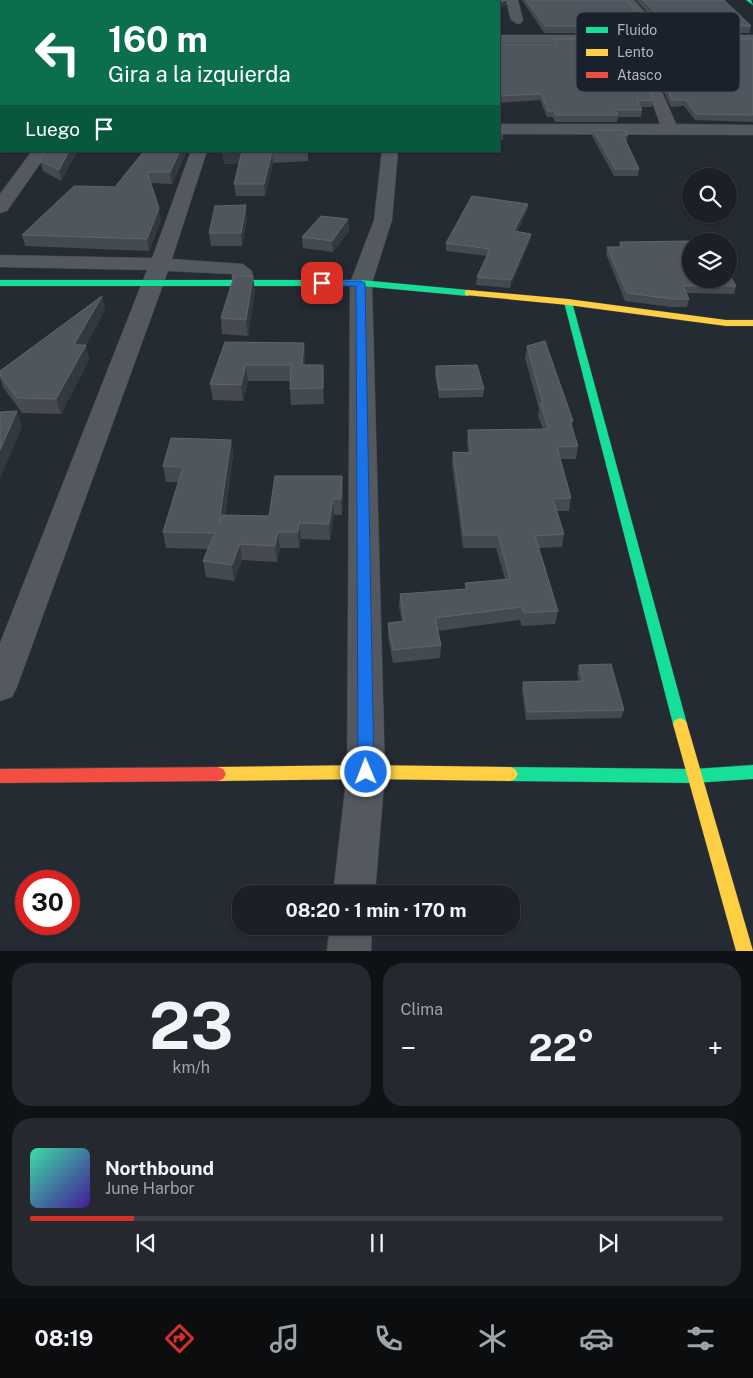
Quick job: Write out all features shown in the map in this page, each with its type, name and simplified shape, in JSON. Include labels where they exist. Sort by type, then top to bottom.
[{"type":"street","points":[[512,0],[518,20]]},
{"type":"street","points":[[628,0],[639,12]]},
{"type":"street","points":[[748,0],[753,4]]},
{"type":"street","points":[[500,39],[576,38]]},
{"type":"street","points":[[740,39],[753,39]]},
{"type":"street","points":[[656,94],[670,129]]},
{"type":"street","points":[[500,129],[753,130]]},
{"type":"street","points":[[0,207],[40,152]]},
{"type":"street","points":[[0,687],[157,274],[199,152]]},
{"type":"street","points":[[355,885],[366,772],[361,283],[383,220],[390,152]]},
{"type":"street","points":[[0,261],[157,274]]},
{"type":"street","points":[[0,283],[236,268],[242,271],[243,283],[361,283],[568,302],[726,323],[753,323]]},
{"type":"street","points":[[568,302],[694,776],[745,950]]},
{"type":"street","points":[[0,776],[366,772],[694,776],[753,772]]},
{"type":"street","points":[[349,950],[350,935]]},
{"type":"building","points":[[526,0],[626,0],[636,12],[576,12],[576,26],[545,26]]},
{"type":"building","points":[[643,0],[724,0],[736,12],[654,12]]},
{"type":"building","points":[[740,15],[751,26],[740,26]]},
{"type":"building","points":[[553,39],[576,39],[576,92],[651,92],[653,100],[637,101],[642,110],[615,110],[618,115],[556,115],[554,111],[548,111],[541,94],[500,96],[500,44],[557,44]]},
{"type":"building","points":[[740,39],[753,39],[753,115],[696,114],[686,100],[672,100],[668,92],[740,92]]},
{"type":"building","points":[[593,130],[625,130],[628,135],[623,135],[639,169],[615,169]]},
{"type":"building","points":[[44,152],[68,152],[59,170],[40,161]]},
{"type":"building","points":[[143,152],[180,152],[170,172],[147,172],[159,208],[147,239],[22,235],[74,186],[115,187]]},
{"type":"building","points":[[242,152],[272,152],[264,184],[234,184]]},
{"type":"building","points":[[472,196],[528,204],[514,231],[531,234],[511,280],[477,277],[490,249],[446,243]]},
{"type":"building","points":[[246,205],[241,233],[209,233],[215,206]]},
{"type":"building","points":[[321,216],[348,219],[332,241],[302,237]]},
{"type":"building","points":[[682,241],[682,288],[684,288],[689,299],[673,299],[627,293],[607,247],[622,247],[620,242]]},
{"type":"building","points":[[234,276],[253,276],[246,320],[221,318]]},
{"type":"building","points":[[102,296],[74,345],[86,345],[56,399],[17,398],[0,375],[0,371]]},
{"type":"building","points":[[545,341],[573,421],[570,421],[578,446],[557,447],[571,498],[553,499],[564,534],[535,536],[558,611],[524,613],[522,607],[435,618],[441,645],[393,650],[388,623],[404,621],[400,594],[467,589],[465,583],[510,579],[498,535],[464,535],[453,452],[471,453],[468,430],[549,429],[540,404],[543,404],[527,346]]},
{"type":"building","points":[[225,342],[304,343],[302,365],[323,365],[323,388],[290,389],[291,365],[246,365],[241,385],[210,384]]},
{"type":"building","points":[[477,365],[484,389],[439,390],[436,366]]},
{"type":"building","points":[[17,411],[0,450],[0,412]]},
{"type":"building","points":[[171,438],[231,440],[219,523],[222,515],[269,516],[275,476],[342,476],[341,499],[333,499],[329,524],[299,523],[298,532],[278,532],[275,546],[240,544],[232,565],[203,561],[215,533],[163,532],[183,467],[163,466]]},
{"type":"building","points":[[611,664],[624,710],[528,712],[523,682],[583,681],[579,665]]},
{"type":"traffic: fast","points":[[748,0],[753,4]]},
{"type":"traffic: fast","points":[[0,283],[361,283],[468,293]]},
{"type":"traffic: fast","points":[[568,302],[680,724]]},
{"type":"traffic: fast","points":[[510,774],[694,776],[753,772]]},
{"type":"traffic: slow","points":[[468,293],[568,302],[726,323],[753,323]]},
{"type":"traffic: slow","points":[[680,724],[745,951]]},
{"type":"traffic: slow","points":[[218,774],[366,772],[510,774]]},
{"type":"traffic: jam","points":[[0,776],[218,774]]},
{"type":"route","points":[[322,283],[361,283],[366,772]]}]
